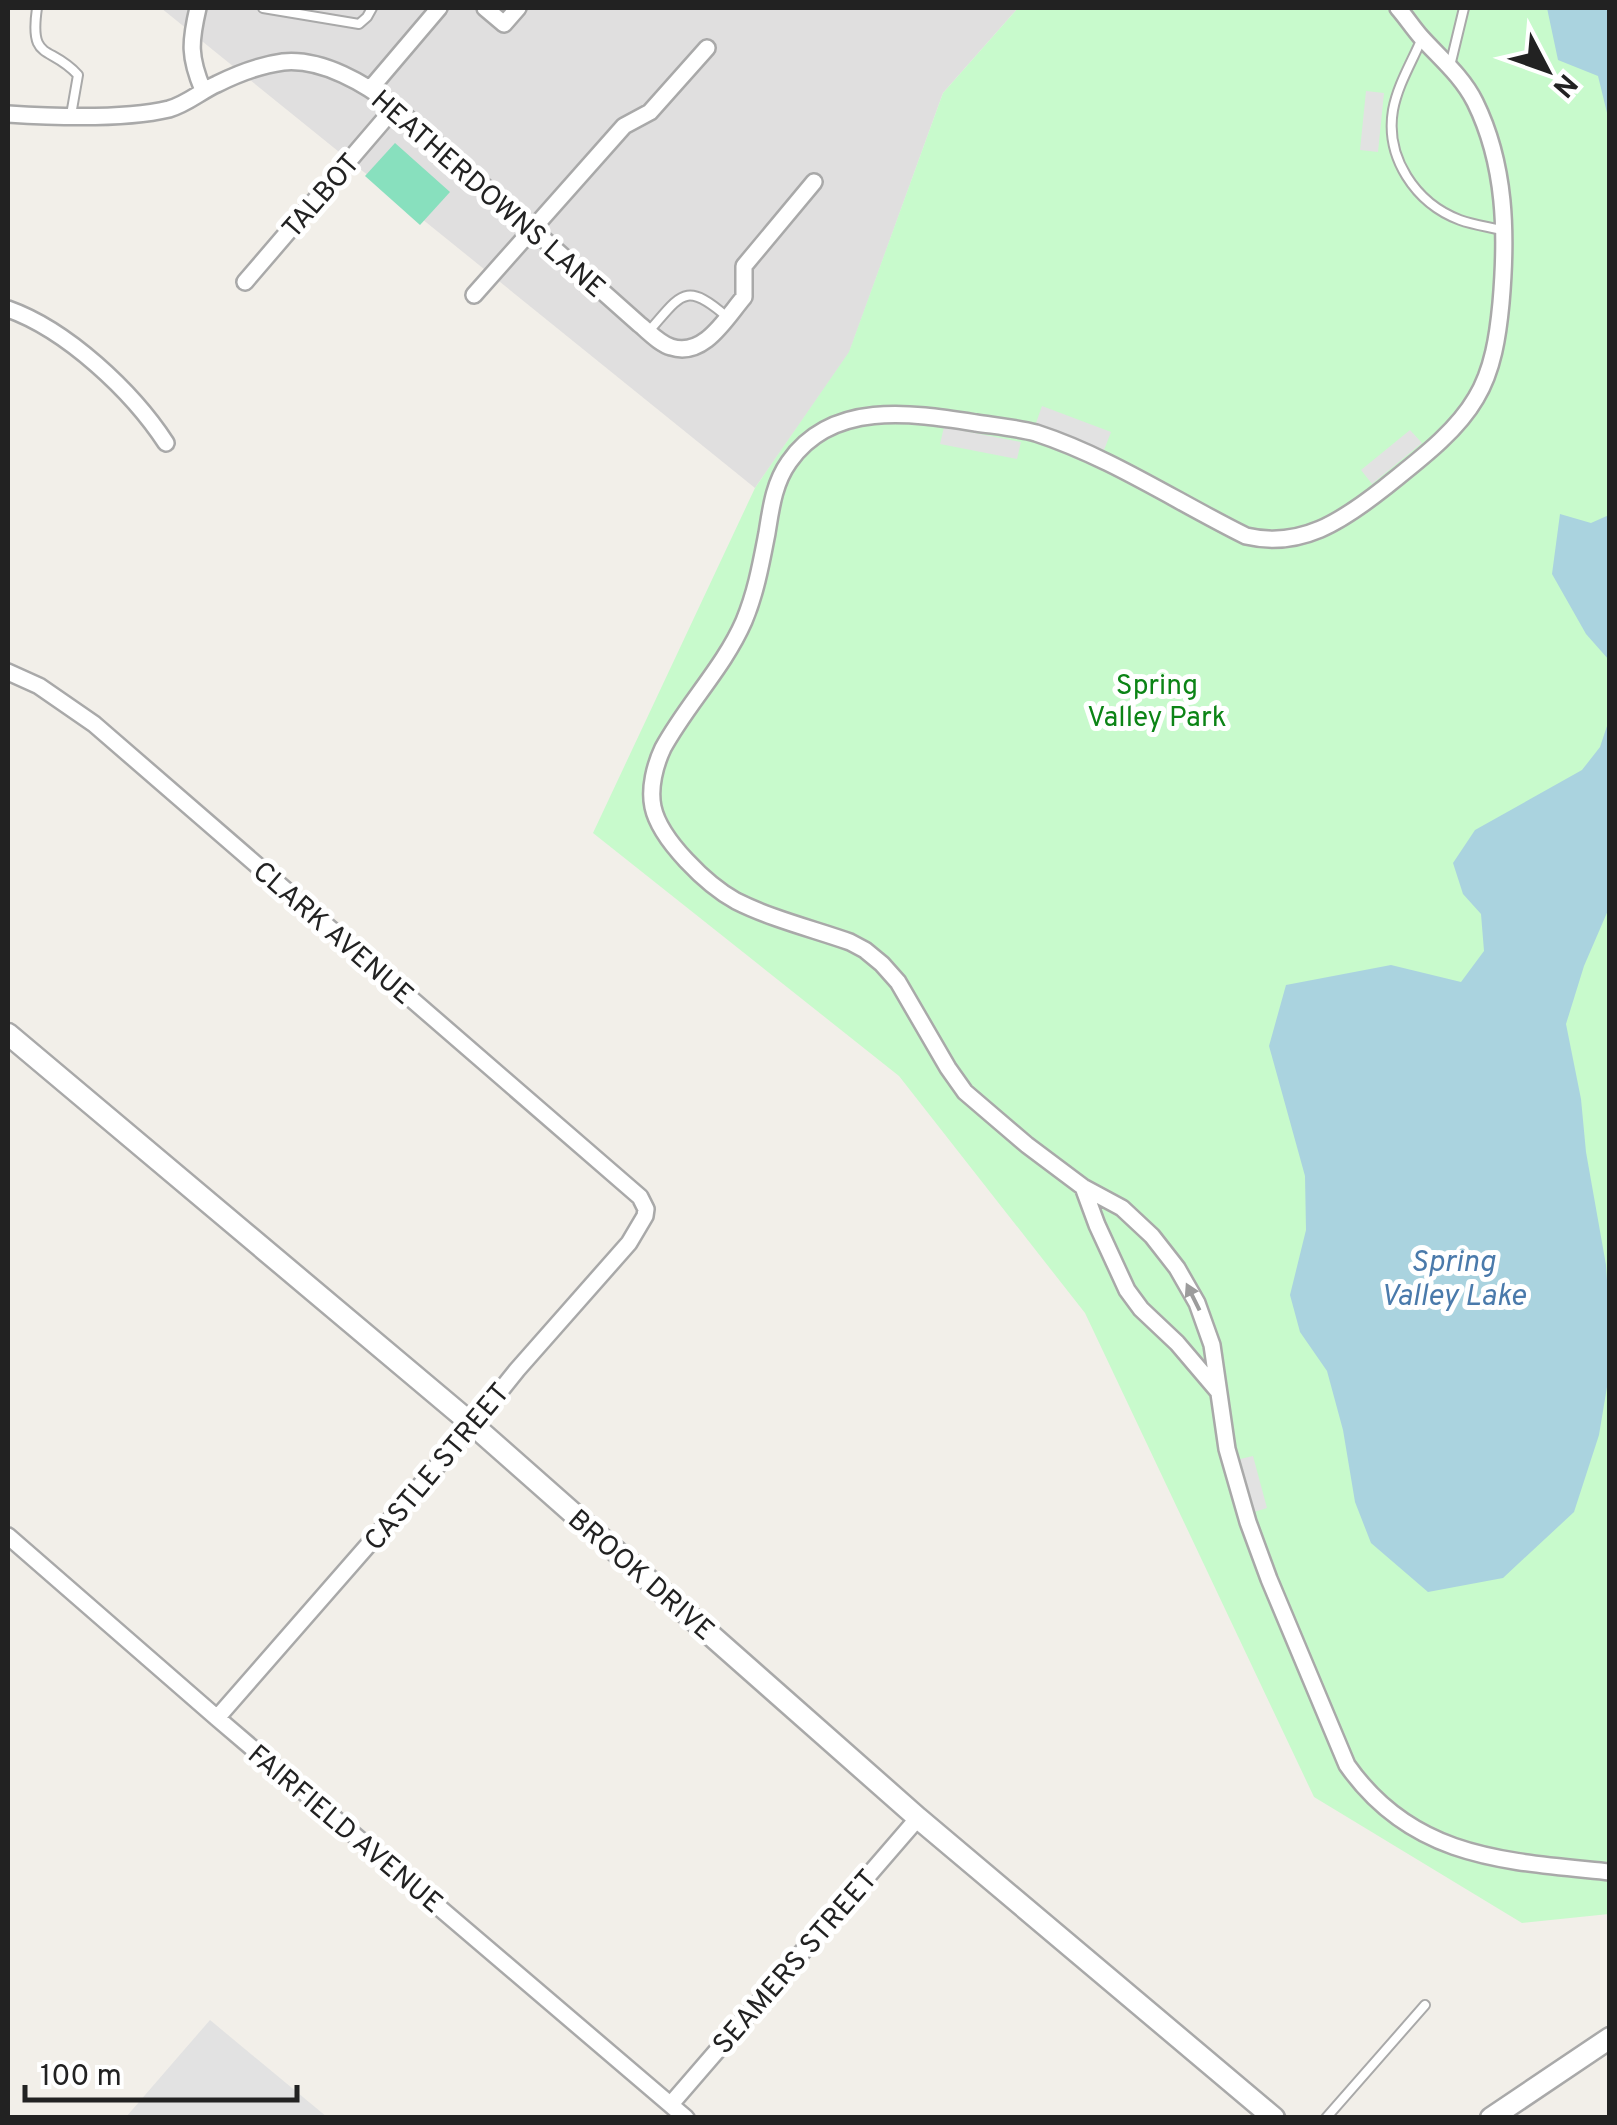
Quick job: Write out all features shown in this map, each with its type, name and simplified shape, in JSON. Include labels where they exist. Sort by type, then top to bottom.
[{"type":"street","points":[[198,8],[192,64],[203,90]]},
{"type":"street","points":[[371,88],[439,8]]},
{"type":"street","points":[[485,8],[504,24],[518,8]]},
{"type":"street","points":[[1398,8],[1463,82],[1493,149],[1501,188],[1505,231],[1495,347],[1478,395],[1450,431],[1367,501],[1311,534],[1267,541],[1246,536],[1097,458],[1032,432],[893,414],[862,417],[812,436],[785,467],[776,486],[758,580],[742,626],[662,750],[655,770],[652,805],[658,822],[678,849],[708,882],[734,900],[850,942],[882,964],[898,982],[965,1092],[1083,1187],[1122,1208],[1178,1268],[1197,1303],[1212,1345],[1227,1449],[1268,1579],[1347,1764],[1364,1789],[1410,1827],[1446,1844],[1507,1860],[1610,1872]]},
{"type":"street","points":[[474,295],[624,126],[650,112],[707,48]]},
{"type":"street","name":"HEATHERDOWNS LANE","points":[[8,114],[71,116],[172,108],[238,74],[284,62],[340,73],[371,88],[669,347],[689,350],[702,344],[723,322]]},
{"type":"street","name":"TALBOT","points":[[245,282],[395,108]]},
{"type":"street","points":[[723,322],[744,297],[744,266],[814,182]]},
{"type":"street","points":[[8,309],[53,333],[94,362],[140,406],[166,442]]},
{"type":"street","name":"CLARK AVENUE","points":[[8,672],[39,686],[94,724],[640,1197],[646,1208]]},
{"type":"street","name":"BROOK DRIVE","points":[[8,1034],[473,1426],[918,1818],[1274,2118]]},
{"type":"street","points":[[1083,1187],[1127,1290],[1217,1390]]},
{"type":"street","name":"CASTLE STREET","points":[[217,1718],[629,1243],[646,1216],[646,1208]]},
{"type":"street","name":"FAIRFIELD AVENUE","points":[[8,1536],[686,2118]]},
{"type":"street","name":"SEAMERS STREET","points":[[671,2104],[918,1818]]},
{"type":"street","points":[[1491,2118],[1610,2038]]},
{"type":"lane","points":[[36,8],[36,43],[48,56],[70,66],[78,75],[71,116]]},
{"type":"lane","points":[[263,8],[310,12],[359,24],[372,8]]},
{"type":"lane","points":[[1450,66],[1464,8]]},
{"type":"lane","points":[[1422,38],[1400,84],[1393,110],[1391,140],[1401,169],[1422,196],[1441,211],[1505,231]]},
{"type":"lane","points":[[649,332],[674,302],[686,294],[699,296],[723,322]]},
{"type":"lane","points":[[1326,2118],[1425,2005]]},
{"type":"shaded area","points":[[161,8],[1018,8],[943,93],[849,353],[755,488]]},
{"type":"shaded area","points":[[1366,91],[1384,93],[1378,152],[1360,150]]},
{"type":"shaded area","points":[[1042,406],[1111,432],[1104,450],[1036,423]]},
{"type":"shaded area","points":[[944,427],[1021,442],[1017,459],[940,444]]},
{"type":"shaded area","points":[[1410,430],[1422,443],[1372,484],[1361,470]]},
{"type":"shaded area","points":[[1253,1456],[1267,1508],[1254,1512],[1240,1459]]},
{"type":"shaded area","points":[[210,2020],[327,2117],[126,2117]]},
{"type":"green space","name":"Spring Valley Park","points":[[1018,8],[1609,8],[1609,1914],[1522,1923],[1314,1797],[1085,1313],[899,1076],[593,833],[755,488],[849,352],[943,93]]},
{"type":"green space","points":[[395,143],[450,192],[420,225],[365,176]]},
{"type":"water","points":[[1547,8],[1609,8],[1609,121],[1598,76],[1558,60]]},
{"type":"water","points":[[1560,514],[1591,523],[1609,515],[1609,660],[1586,634],[1552,574]]},
{"type":"water","name":"Spring Valley Lake","points":[[1609,720],[1609,908],[1584,966],[1566,1024],[1606,1265],[1609,1375],[1599,1435],[1574,1512],[1503,1578],[1428,1592],[1371,1543],[1355,1502],[1343,1430],[1327,1371],[1300,1332],[1290,1295],[1306,1230],[1305,1176],[1269,1046],[1286,985],[1391,965],[1461,982],[1484,951],[1481,914],[1463,894],[1453,863],[1475,830],[1582,770],[1600,747]]}]
